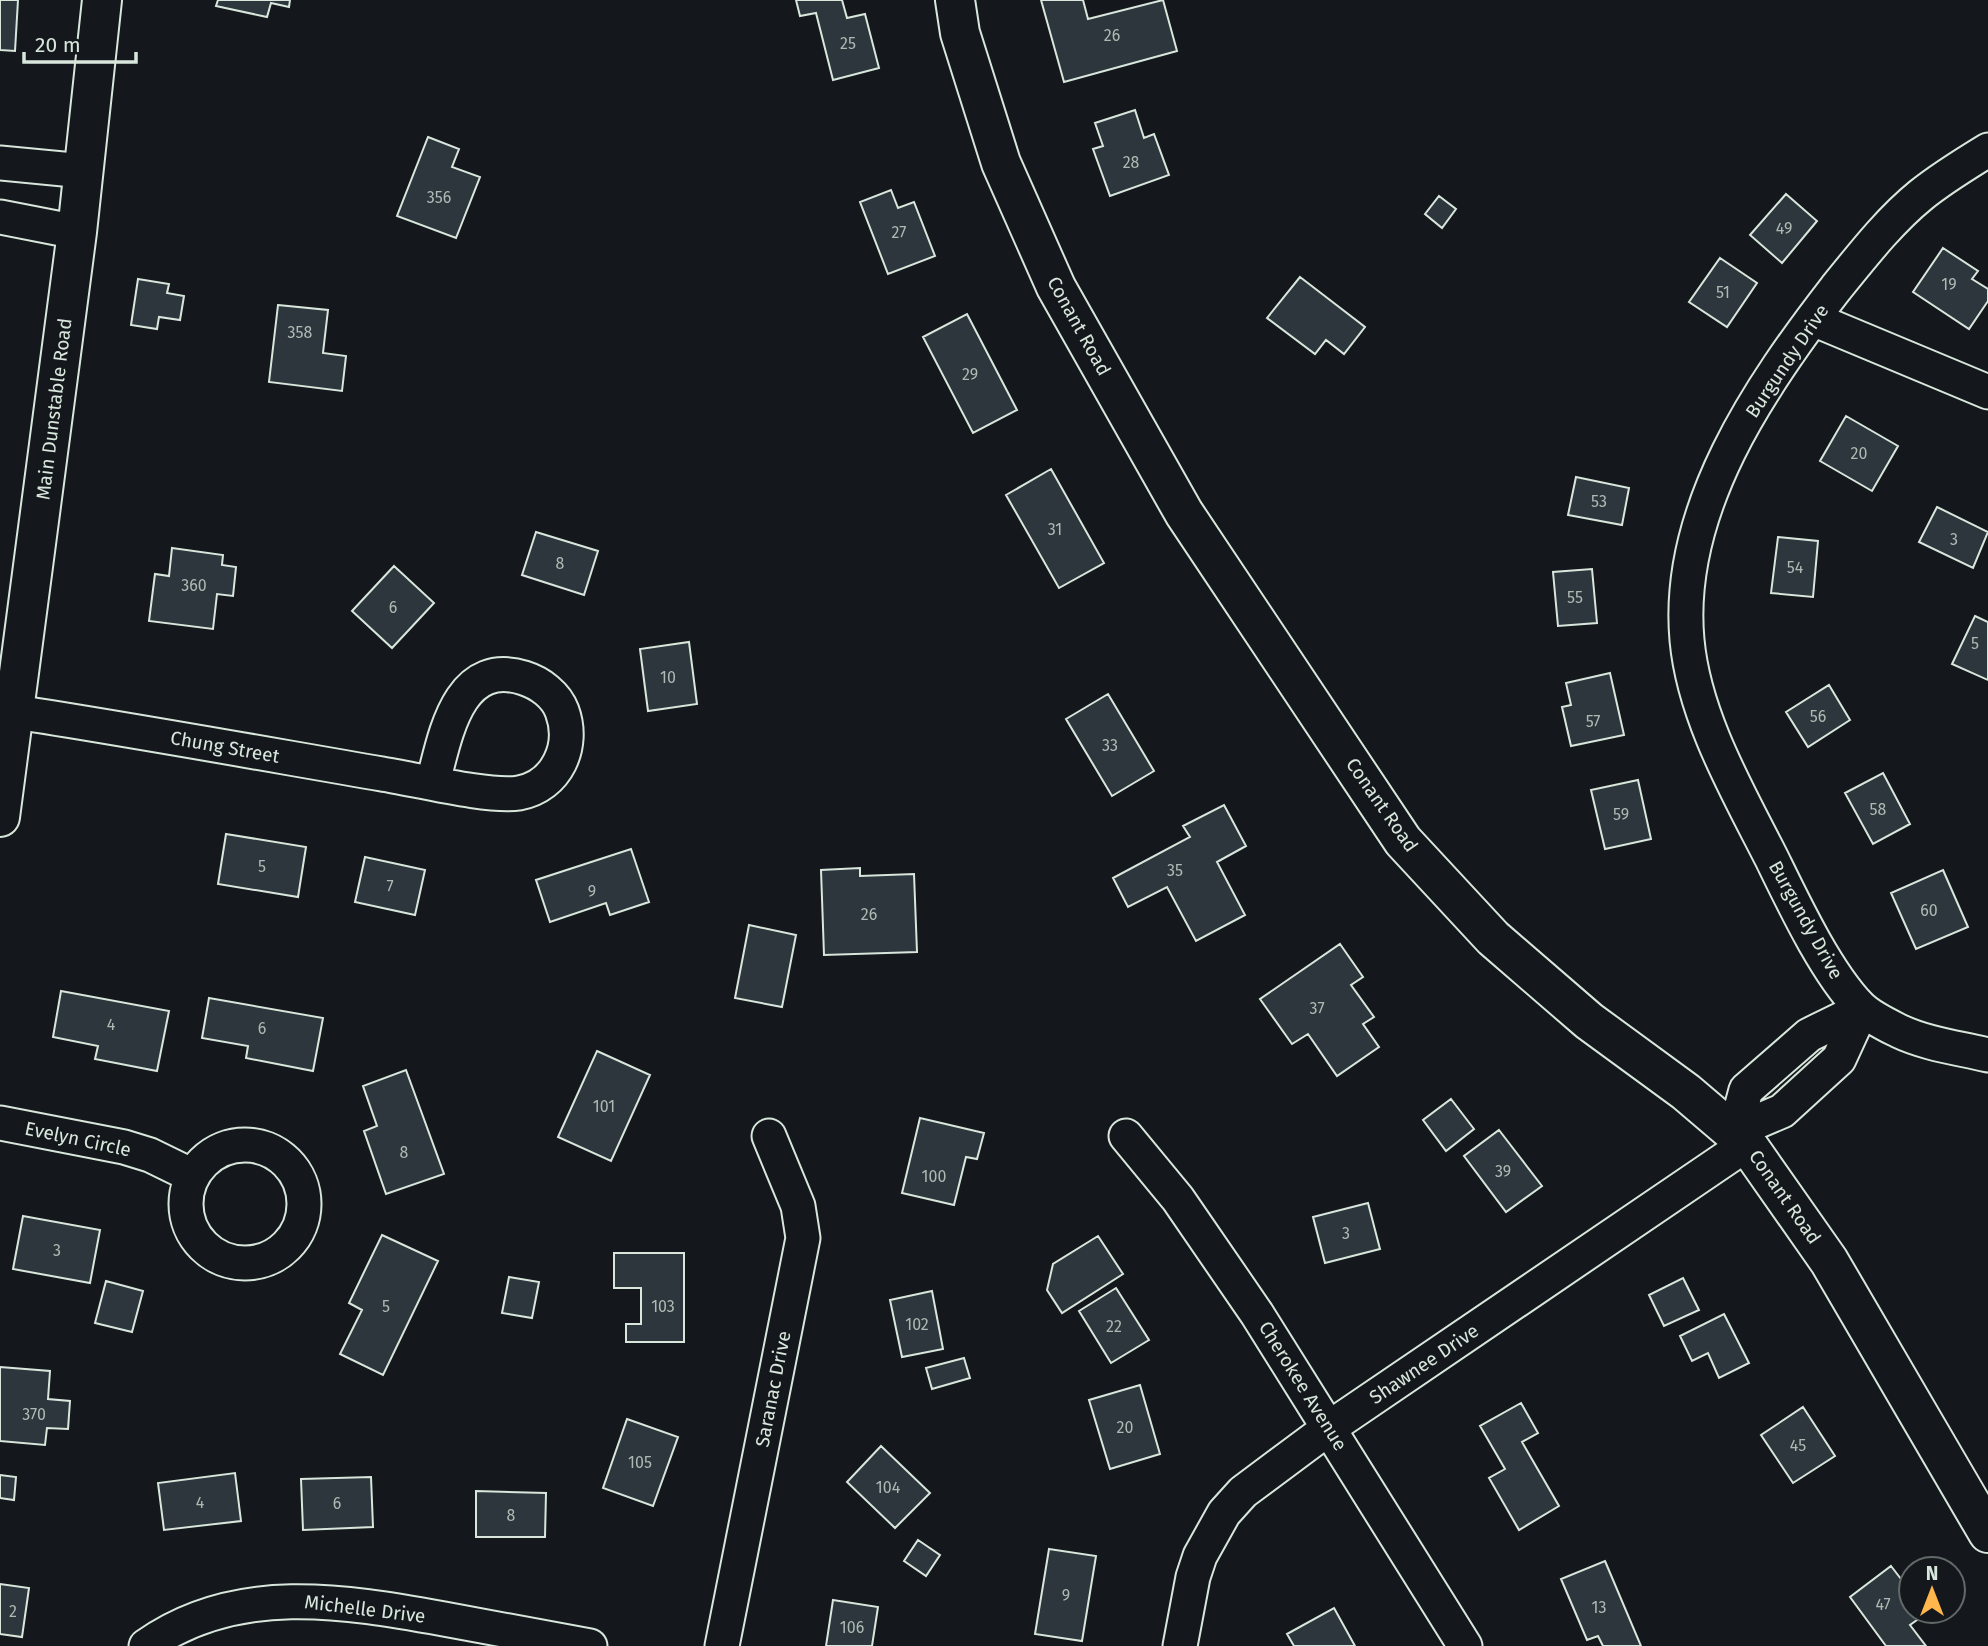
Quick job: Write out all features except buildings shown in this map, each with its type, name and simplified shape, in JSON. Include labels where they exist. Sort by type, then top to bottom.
[{"type":"street","name":"Main Dunstable Road","points":[[0,817],[16,712],[77,232],[102,0]]},
{"type":"street","name":"Conant Road","points":[[955,0],[960,33],[1001,163],[1056,287],[1184,513],[1403,841],[1493,938],[1589,1021],[1741,1138],[1829,1261],[1988,1533]]},
{"type":"street","name":"Burgundy Drive","points":[[1988,150],[1921,194],[1898,217],[1812,319],[1761,393],[1728,456],[1706,509],[1691,558],[1685,603],[1687,643],[1699,692],[1717,744],[1741,797],[1838,980],[1862,1009],[1900,1032],[1988,1055]]},
{"type":"street","points":[[0,163],[84,171]]},
{"type":"street","points":[[0,218],[77,232]]},
{"type":"street","points":[[1812,319],[1988,392]]},
{"type":"street","name":"Chung Street","points":[[16,712],[433,782]]},
{"type":"street","points":[[1741,1138],[1782,1111],[1839,1059],[1862,1009]]},
{"type":"street","name":"Evelyn Circle","points":[[0,1123],[124,1147],[150,1155],[193,1177]]},
{"type":"street","name":"Saranac Drive","points":[[722,1646],[803,1238],[797,1206],[769,1136]]},
{"type":"street","name":"Cherokee Avenue","points":[[1126,1136],[1178,1199],[1236,1282],[1465,1646]]},
{"type":"street","name":"Shawnee Drive","points":[[1180,1646],[1200,1556],[1224,1513],[1243,1492],[1329,1428],[1741,1138]]},
{"type":"street","name":"Michelle Drive","points":[[146,1646],[200,1618],[240,1606],[281,1600],[369,1606],[590,1646]]}]
